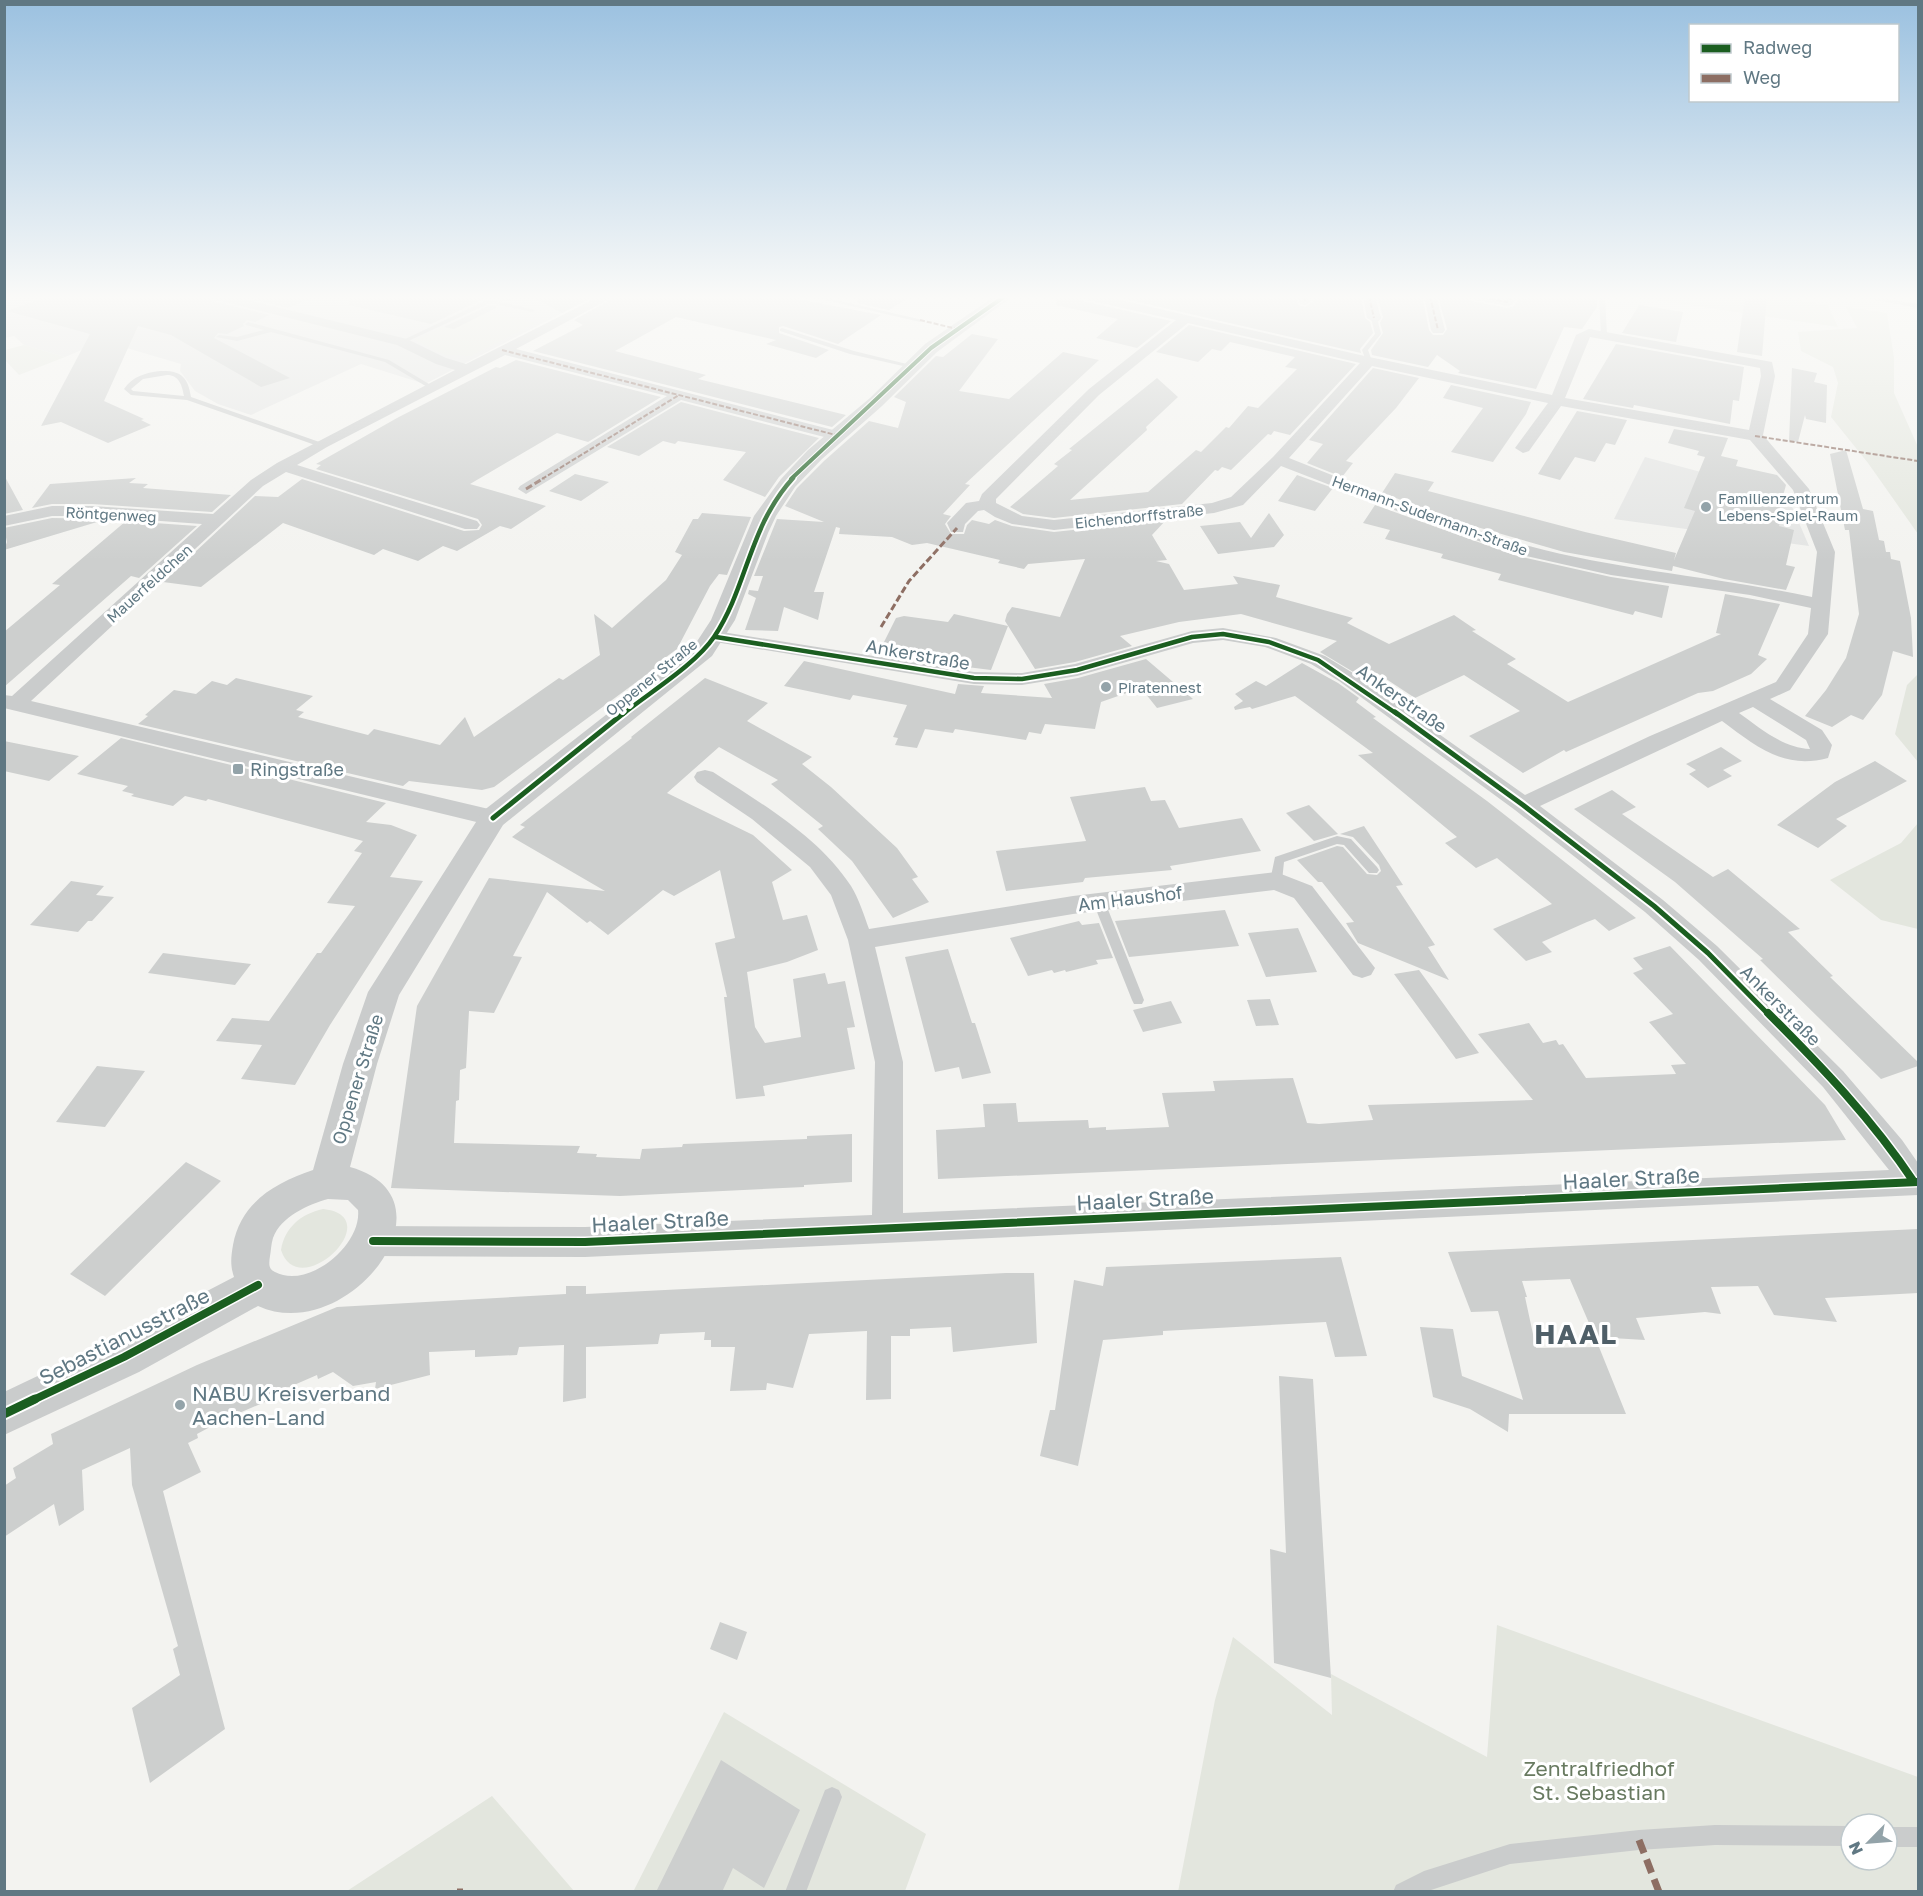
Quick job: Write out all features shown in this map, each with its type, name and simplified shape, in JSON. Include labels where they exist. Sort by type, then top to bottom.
[{"type":"street","name":"Mauerfeldchen","points":[[11,702],[219,520],[257,483],[321,444],[436,384]]},
{"type":"street","points":[[638,384],[836,435]]},
{"type":"street","name":"Oppener Straße","points":[[328,1182],[360,1064],[384,992],[494,818],[527,789],[684,668],[716,637],[726,617],[751,546],[765,516],[780,492],[804,464],[895,384]]},
{"type":"street","points":[[957,528],[956,523],[972,507],[987,504],[988,498],[1103,384]]},
{"type":"street","points":[[1279,460],[1348,384]]},
{"type":"street","points":[[1480,384],[1557,401],[1755,436],[1801,489],[1826,552],[1818,634],[1783,686],[1523,805]]},
{"type":"street","points":[[1523,448],[1557,401],[1564,384]]},
{"type":"street","points":[[1755,436],[1766,384]]},
{"type":"street","points":[[526,489],[679,395]]},
{"type":"street","name":"Eichendorffstraße","points":[[987,504],[999,513],[1033,524],[1054,525],[1214,508],[1237,501],[1279,460]]},
{"type":"street","name":"Hermann-Sudermann-Straße","points":[[1279,460],[1452,526],[1523,550],[1611,570],[1750,589],[1821,604]]},
{"type":"street","points":[[283,466],[471,525]]},
{"type":"street","name":"Röntgenweg","points":[[4,521],[52,511],[92,511],[219,520]]},
{"type":"street","name":"Ankerstraße","points":[[716,637],[974,678],[1048,676],[1192,637],[1223,634],[1269,642],[1318,660],[1346,677],[1523,805],[1654,906],[1708,953],[1833,1079],[1892,1149],[1916,1182]]},
{"type":"street","points":[[1723,712],[1782,751],[1811,757],[1820,753],[1821,745],[1814,735],[1755,699]]},
{"type":"street","points":[[11,702],[494,818]]},
{"type":"street","points":[[705,777],[760,813],[818,861],[842,892],[861,940],[889,1062],[887,1227]]},
{"type":"street","name":"Am Haushof","points":[[861,940],[1099,902],[1276,881],[1303,892],[1362,968]]},
{"type":"street","points":[[328,1182],[346,1182],[361,1187],[371,1196],[378,1209],[378,1225],[373,1241],[362,1258],[347,1274],[329,1285],[308,1293],[289,1296],[272,1293],[258,1285],[249,1270],[249,1252],[255,1232],[268,1214],[286,1198],[307,1187],[328,1182]]},
{"type":"street","name":"Haaler Straße","points":[[373,1241],[585,1242],[1916,1182]]},
{"type":"street","name":"Sebastianusstraße","points":[[4,1414],[124,1357],[258,1285]]},
{"type":"lane","points":[[131,384],[128,389],[131,393],[188,398],[321,444]]},
{"type":"lane","points":[[184,384],[188,398]]},
{"type":"lane","points":[[427,384],[431,387]]},
{"type":"lane","points":[[1276,881],[1280,860],[1337,840],[1347,842],[1373,870]]},
{"type":"lane","points":[[1099,902],[1138,1000]]},
{"type":"lane","points":[[795,1892],[832,1797]]},
{"type":"lane","points":[[1403,1892],[1424,1881],[1510,1854],[1639,1840],[1715,1835],[1839,1836]]},
{"type":"lane","points":[[1899,1837],[1918,1837]]},
{"type":"shaded area","points":[[190,384],[317,384],[251,415],[218,404],[195,391]]},
{"type":"shaded area","name":"Familienzentrum Lebens-Spiel-Raum","points":[[1645,457],[1787,495],[1809,546],[1614,519]]},
{"type":"green space","points":[[1838,384],[1894,384],[1894,393],[1918,447],[1918,534],[1868,463],[1831,417]]},
{"type":"green space","points":[[1918,674],[1918,762],[1895,734],[1907,685]]},
{"type":"green space","points":[[1918,823],[1918,929],[1881,920],[1830,880],[1901,843]]},
{"type":"green space","points":[[323,1209],[341,1215],[347,1226],[344,1240],[334,1253],[320,1263],[305,1268],[291,1264],[281,1250],[290,1228],[301,1218]]},
{"type":"green space","name":"Zentralfriedhof St. Sebastian","points":[[1497,1625],[1918,1777],[1918,1891],[1178,1892],[1215,1700],[1233,1637],[1332,1715],[1331,1674],[1487,1757]]},
{"type":"green space","points":[[724,1712],[926,1834],[905,1891],[633,1892]]},
{"type":"green space","points":[[492,1796],[574,1891],[347,1891]]},
{"type":"building","points":[[63,384],[111,384],[104,401],[144,419],[141,420],[151,425],[108,443],[61,422],[41,426]]},
{"type":"building","points":[[462,384],[612,384],[661,397],[588,442],[557,433],[470,484],[546,506],[511,529],[500,526],[457,551],[443,546],[418,561],[383,549],[374,555],[283,523],[201,587],[163,582],[255,496],[278,497],[302,479],[464,531],[479,530],[482,525],[478,519],[316,469],[321,465],[316,464]]},
{"type":"building","points":[[665,384],[721,384],[846,415],[832,427]]},
{"type":"building","points":[[907,384],[964,384],[959,391],[1009,399],[1026,384],[1073,384],[965,484],[970,485],[943,514],[951,516],[945,524],[951,534],[964,534],[967,525],[972,520],[989,524],[995,520],[1012,526],[1054,532],[1166,520],[1152,535],[1167,560],[1156,561],[1169,564],[1184,590],[1238,584],[1233,576],[1280,585],[1276,597],[1353,618],[1347,623],[1389,644],[1454,615],[1476,630],[1472,631],[1516,659],[1507,664],[1568,702],[1721,634],[1716,633],[1725,594],[1780,604],[1758,655],[1767,659],[1751,674],[1713,691],[1698,693],[1566,752],[1564,750],[1523,773],[1469,736],[1520,711],[1464,675],[1415,698],[1377,673],[1370,682],[1320,652],[1337,641],[1241,614],[1179,622],[1120,636],[1132,646],[1075,662],[1035,669],[1005,621],[1007,614],[1012,607],[1060,617],[1085,559],[1028,564],[1024,569],[998,563],[1000,560],[927,543],[912,545],[892,537],[839,534],[840,528],[836,527],[814,592],[824,592],[818,620],[784,607],[778,631],[745,630],[756,598],[748,594],[749,590],[758,591],[763,576],[754,576],[777,519],[824,522],[785,506],[797,488],[869,421],[898,428],[906,402],[894,397]]},
{"type":"building","points":[[1149,384],[1164,384],[1178,397],[1146,427],[1147,430],[1070,500],[1148,492],[1196,450],[1201,452],[1226,427],[1229,428],[1248,406],[1258,408],[1282,384],[1337,384],[1290,435],[1274,431],[1271,435],[1268,434],[1231,470],[1222,467],[1218,471],[1215,470],[1182,504],[1054,518],[1023,514],[1010,507],[1058,466],[1054,464],[1072,450],[1069,449]]},
{"type":"building","points":[[1358,384],[1414,384],[1396,408],[1346,461],[1353,463],[1342,477],[1307,463],[1323,444],[1309,440]]},
{"type":"building","points":[[1514,384],[1538,384],[1536,389]]},
{"type":"building","points":[[1592,384],[1741,384],[1739,401],[1733,400],[1730,424],[1634,405],[1633,408],[1583,399]]},
{"type":"building","points":[[1791,384],[1827,385],[1826,423],[1806,419],[1805,415],[1798,442],[1789,441]]},
{"type":"building","points":[[1451,385],[1531,402],[1526,414],[1493,462],[1451,452],[1483,408],[1443,398]]},
{"type":"building","points":[[681,402],[819,438],[779,477],[765,497],[723,480],[746,452],[678,441],[675,444],[663,441],[639,456],[607,447]]},
{"type":"building","points":[[1577,411],[1627,420],[1615,445],[1606,443],[1595,462],[1575,457],[1560,480],[1538,474]]},
{"type":"building","points":[[1674,429],[1728,438],[1721,456],[1738,460],[1736,466],[1777,475],[1786,485],[1776,521],[1780,522],[1779,526],[1794,530],[1786,565],[1795,567],[1786,590],[1724,579],[1673,566],[1672,571],[1564,552],[1470,525],[1382,493],[1395,473],[1434,482],[1428,491],[1676,553],[1674,560],[1695,511],[1684,508],[1705,457],[1697,455],[1699,451],[1668,443]]},
{"type":"building","points":[[1846,450],[1863,509],[1873,511],[1879,540],[1884,541],[1886,552],[1890,552],[1891,559],[1900,561],[1911,618],[1913,657],[1893,651],[1882,695],[1863,720],[1851,715],[1832,727],[1805,716],[1826,690],[1846,658],[1859,614],[1849,530],[1845,530],[1830,454]]},
{"type":"building","points":[[575,474],[609,482],[581,501],[549,491]]},
{"type":"building","points":[[4,475],[23,510],[4,514]]},
{"type":"building","points":[[1297,475],[1333,488],[1315,511],[1278,501]]},
{"type":"building","points":[[136,478],[129,483],[148,484],[143,488],[231,495],[212,512],[92,504],[52,504],[32,508],[50,484]]},
{"type":"building","points":[[1375,505],[1517,556],[1611,577],[1669,586],[1662,618],[1635,611],[1633,615],[1498,580],[1501,574],[1441,558],[1443,554],[1385,539],[1390,530],[1363,523]]},
{"type":"building","points":[[702,513],[751,517],[727,575],[719,574],[710,586],[677,649],[662,660],[665,661],[494,787],[482,790],[409,781],[403,786],[138,724],[174,690],[196,694],[212,681],[227,685],[236,678],[313,696],[296,710],[304,712],[298,717],[368,735],[374,729],[440,745],[465,717],[474,737],[559,678],[563,680],[600,655],[594,614],[612,628],[666,580],[682,555],[675,552],[693,519],[698,519]]},
{"type":"building","points":[[1269,513],[1284,535],[1274,547],[1218,554],[1200,526],[1240,522],[1251,538]]},
{"type":"building","points":[[52,518],[107,519],[4,550],[7,542],[4,528]]},
{"type":"building","points":[[126,521],[197,526],[139,578],[131,576],[4,687],[4,632],[60,585],[52,584]]},
{"type":"building","points":[[954,614],[1008,626],[991,670],[935,663],[883,644],[896,618],[904,616],[948,622]]},
{"type":"building","points":[[1146,659],[1193,699],[1157,708],[1141,688],[1101,702],[1095,729],[1045,724],[1041,734],[1029,732],[1026,740],[955,729],[953,733],[925,729],[917,748],[895,745],[898,738],[893,737],[907,705],[853,695],[850,700],[784,686],[804,661],[955,694],[958,684],[984,686],[981,693],[1052,698],[1044,684],[1078,678]]},
{"type":"building","points":[[1302,663],[1359,698],[1356,702],[1376,717],[1373,718],[1487,801],[1636,918],[1609,931],[1595,919],[1587,922],[1542,942],[1552,952],[1526,961],[1493,929],[1552,904],[1497,858],[1476,868],[1445,843],[1457,837],[1358,755],[1373,753],[1295,696],[1252,709],[1250,707],[1235,710],[1234,707],[1243,701],[1235,694],[1256,681],[1266,686]]},
{"type":"building","points":[[705,678],[768,703],[747,721],[812,757],[802,764],[831,787],[897,848],[918,877],[912,879],[929,902],[893,918],[852,861],[818,829],[823,826],[771,784],[778,780],[719,747],[667,793],[753,835],[792,870],[772,882],[783,920],[807,915],[818,950],[787,962],[747,972],[755,1027],[765,1043],[801,1037],[793,979],[825,973],[828,984],[845,981],[855,1027],[847,1028],[855,1069],[763,1086],[765,1096],[736,1099],[724,997],[727,997],[715,943],[735,938],[720,870],[674,896],[663,890],[608,935],[590,921],[587,923],[547,892],[513,956],[522,957],[494,1013],[469,1011],[466,1068],[460,1070],[454,1143],[580,1146],[577,1153],[597,1154],[596,1157],[640,1159],[642,1149],[682,1147],[683,1144],[807,1139],[807,1136],[852,1134],[852,1182],[804,1185],[804,1187],[620,1196],[391,1188],[417,1006],[489,878],[605,891],[512,837],[525,827],[520,825]]},
{"type":"building","points":[[121,738],[386,803],[366,822],[391,825],[417,835],[390,877],[423,881],[330,1025],[295,1085],[241,1079],[262,1045],[216,1041],[232,1018],[269,1021],[317,953],[321,953],[355,906],[327,903],[362,853],[354,851],[363,841],[208,799],[206,801],[185,796],[173,806],[131,796],[134,794],[122,791],[128,786],[77,774]]},
{"type":"building","points":[[4,741],[79,756],[49,781],[4,771]]},
{"type":"building","points":[[1721,747],[1742,761],[1723,770],[1732,776],[1708,788],[1689,774],[1696,770],[1686,764]]},
{"type":"building","points":[[1875,761],[1907,781],[1836,819],[1847,826],[1818,848],[1777,825],[1835,782]]},
{"type":"building","points":[[1145,787],[1151,801],[1165,800],[1179,828],[1242,818],[1261,851],[1170,866],[1172,870],[1085,878],[1083,882],[1006,891],[996,851],[1086,841],[1070,797]]},
{"type":"building","points":[[1612,790],[1636,807],[1622,814],[1713,877],[1728,869],[1800,929],[1788,932],[1833,976],[1830,977],[1918,1062],[1918,1066],[1881,1079],[1760,960],[1763,959],[1675,882],[1574,809]]},
{"type":"building","points":[[1309,805],[1338,834],[1314,841],[1286,813]]},
{"type":"building","points":[[1364,826],[1403,885],[1396,886],[1435,945],[1428,947],[1449,980],[1358,943],[1346,923],[1354,922],[1322,882],[1318,882],[1297,860],[1337,846],[1343,847],[1367,874],[1377,875],[1381,871],[1379,865],[1353,837],[1340,834]]},
{"type":"building","points":[[71,881],[104,886],[96,895],[114,897],[92,921],[88,921],[78,932],[30,925]]},
{"type":"building","points":[[1225,910],[1239,946],[1129,957],[1115,921]]},
{"type":"building","points":[[1079,921],[1082,925],[1099,923],[1113,958],[1096,960],[1098,964],[1066,972],[1065,970],[1054,973],[1052,970],[1028,976],[1010,938]]},
{"type":"building","points":[[1298,928],[1317,972],[1266,977],[1248,933]]},
{"type":"building","points":[[1670,946],[1825,1105],[1846,1140],[938,1179],[936,1130],[985,1127],[983,1104],[1016,1103],[1018,1122],[1088,1120],[1089,1128],[1106,1127],[1106,1130],[1169,1127],[1162,1093],[1215,1091],[1213,1081],[1293,1078],[1307,1123],[1319,1124],[1373,1120],[1368,1105],[1533,1100],[1478,1034],[1529,1023],[1543,1043],[1556,1040],[1559,1045],[1563,1044],[1586,1078],[1676,1074],[1671,1065],[1686,1064],[1649,1022],[1673,1014],[1633,973],[1643,969],[1633,958]]},
{"type":"building","points":[[948,949],[991,1073],[962,1079],[959,1067],[935,1072],[905,957]]},
{"type":"building","points":[[163,953],[251,964],[235,985],[148,973]]},
{"type":"building","points":[[1419,970],[1479,1053],[1456,1059],[1394,974]]},
{"type":"building","points":[[1270,999],[1279,1025],[1256,1026],[1247,1000]]},
{"type":"building","points":[[1171,1001],[1182,1023],[1143,1032],[1133,1010]]},
{"type":"building","points":[[97,1066],[145,1071],[105,1127],[56,1122]]},
{"type":"building","points":[[186,1162],[221,1181],[105,1296],[70,1274]]},
{"type":"building","points":[[1918,1229],[1918,1293],[1825,1298],[1837,1322],[1774,1315],[1758,1286],[1711,1287],[1721,1314],[1705,1312],[1636,1318],[1645,1340],[1595,1337],[1570,1279],[1522,1281],[1536,1348],[1599,1347],[1626,1414],[1509,1414],[1508,1432],[1470,1409],[1433,1397],[1420,1327],[1453,1329],[1462,1376],[1523,1400],[1498,1311],[1471,1312],[1448,1252]]},
{"type":"building","points":[[1341,1257],[1367,1356],[1335,1357],[1326,1322],[1163,1331],[1163,1335],[1103,1340],[1078,1466],[1040,1456],[1050,1410],[1055,1410],[1074,1280],[1103,1286],[1106,1267]]},
{"type":"building","points":[[1034,1273],[1037,1343],[953,1352],[951,1327],[910,1329],[910,1336],[891,1336],[891,1399],[866,1400],[867,1331],[809,1334],[793,1388],[767,1383],[766,1390],[730,1391],[735,1347],[711,1347],[711,1340],[704,1340],[705,1332],[660,1334],[658,1344],[586,1347],[586,1398],[563,1402],[564,1345],[519,1347],[517,1355],[475,1357],[475,1350],[429,1352],[430,1375],[375,1389],[376,1382],[353,1386],[333,1372],[318,1379],[317,1375],[271,1395],[272,1399],[197,1434],[198,1438],[188,1443],[201,1472],[163,1491],[225,1729],[150,1783],[132,1708],[180,1675],[173,1649],[178,1646],[132,1485],[130,1448],[82,1470],[84,1510],[59,1526],[54,1504],[4,1537],[4,1486],[16,1478],[13,1468],[53,1444],[51,1434],[197,1365],[337,1307],[566,1294],[566,1286],[586,1286],[586,1294]]},
{"type":"building","points":[[1279,1376],[1313,1379],[1331,1678],[1274,1663],[1270,1549],[1286,1553]]},
{"type":"building","points":[[720,1622],[747,1632],[737,1660],[710,1649]]},
{"type":"building","points":[[721,1760],[800,1810],[764,1888],[733,1868],[722,1892],[656,1892]]},
{"type":"marked path","points":[[637,384],[836,435]]},
{"type":"marked path","points":[[526,489],[679,395]]},
{"type":"marked path","points":[[1755,436],[1918,461]]},
{"type":"marked path","points":[[881,627],[909,581],[957,528]]},
{"type":"marked path","points":[[1639,1840],[1659,1892]]},
{"type":"marked path","points":[[457,1892],[463,1892]]},
{"type":"cycle path","points":[[493,818],[703,651],[723,620],[757,533],[776,499],[815,454],[894,384]]},
{"type":"cycle path","points":[[716,637],[974,678],[1022,679],[1077,670],[1192,637],[1223,634],[1269,642],[1318,660],[1346,677],[1523,805],[1654,906],[1708,953],[1833,1079],[1892,1149],[1914,1182]]},
{"type":"cycle path","points":[[373,1241],[585,1242],[1918,1182]]},
{"type":"cycle path","points":[[4,1414],[124,1357],[258,1285]]},
{"type":"place","name":"Familienzentrum Lebens-Spiel-Raum","points":[[1706,507]]},
{"type":"place","name":"Piratennest","points":[[1106,687]]},
{"type":"place","name":"Ringstraße","points":[[238,769]]},
{"type":"place","name":"NABU Kreisverband Aachen-Land","points":[[180,1405]]},
{"type":"district","name":"HAAL","points":[[1576,1333]]}]
